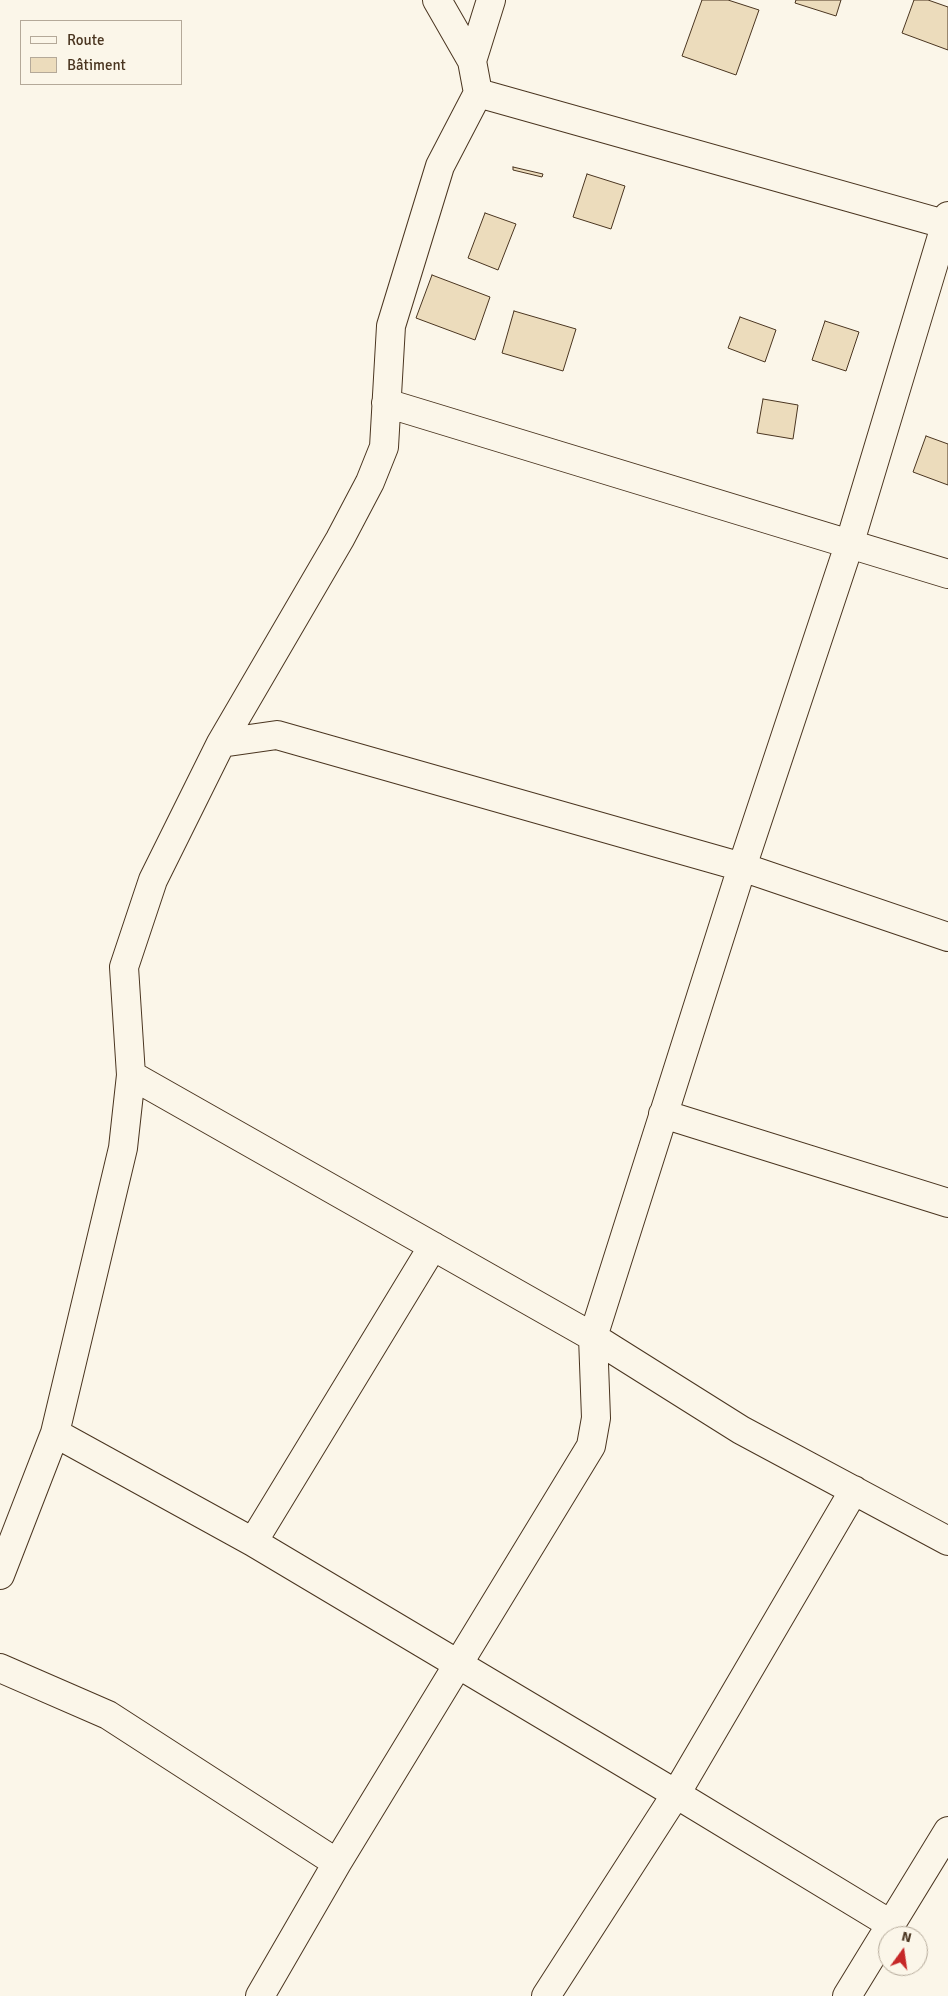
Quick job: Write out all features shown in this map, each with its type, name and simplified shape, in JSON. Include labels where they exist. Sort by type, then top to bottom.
[{"type":"street","points":[[0,1575],[55,1433],[123,1148],[131,1075],[124,967],[153,880],[221,743],[340,539],[370,482],[384,447],[390,326],[440,166],[478,93],[472,60],[437,0]]},
{"type":"street","points":[[472,60],[491,0]]},
{"type":"street","points":[[260,1996],[337,1863],[591,1446],[596,1418],[593,1337],[742,868],[850,542],[947,222],[478,93]]},
{"type":"street","points":[[386,403],[850,542],[948,574]]},
{"type":"street","points":[[221,743],[277,735],[742,868],[948,937]]},
{"type":"street","points":[[131,1075],[593,1337],[741,1430],[948,1541]]},
{"type":"street","points":[[664,1114],[948,1202]]},
{"type":"street","points":[[253,1542],[433,1246]]},
{"type":"street","points":[[55,1433],[253,1542],[892,1925]]},
{"type":"street","points":[[546,1996],[676,1794],[854,1490]]},
{"type":"street","points":[[0,1668],[108,1716],[337,1863]]},
{"type":"street","points":[[847,1996],[948,1831]]},
{"type":"building","points":[[702,0],[728,0],[759,10],[736,75],[682,56]]},
{"type":"building","points":[[796,0],[841,0],[836,16],[795,3]]},
{"type":"building","points":[[914,0],[928,0],[948,7],[948,50],[902,33]]},
{"type":"building","points":[[513,167],[543,174],[542,177],[513,170]]},
{"type":"building","points":[[587,174],[625,186],[611,229],[573,217]]},
{"type":"building","points":[[485,213],[516,224],[498,270],[468,258]]},
{"type":"building","points":[[432,275],[490,297],[475,340],[416,318]]},
{"type":"building","points":[[514,311],[576,329],[563,371],[502,353]]},
{"type":"building","points":[[740,317],[776,330],[765,362],[728,348]]},
{"type":"building","points":[[825,321],[859,332],[846,371],[812,360]]},
{"type":"building","points":[[763,399],[798,405],[793,439],[757,433]]},
{"type":"building","points":[[926,436],[948,444],[948,485],[913,472]]}]
